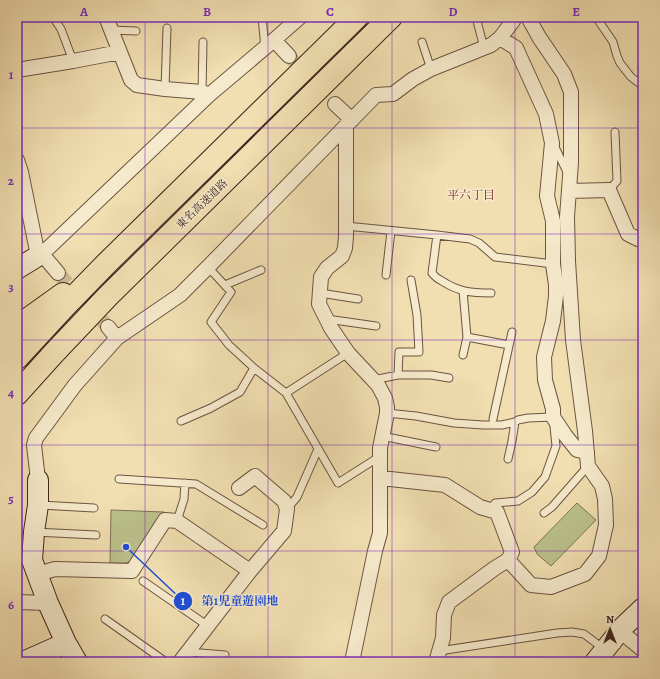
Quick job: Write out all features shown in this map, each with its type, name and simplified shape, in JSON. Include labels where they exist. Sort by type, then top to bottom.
[{"type":"highway","points":[[17,358],[106,264],[357,17]]},
{"type":"highway","name":"東名高速道路","points":[[17,394],[108,296],[391,17]]},
{"type":"highway","points":[[17,327],[106,264]]},
{"type":"street","points":[[106,17],[131,80],[137,84],[206,94]]},
{"type":"street","points":[[17,269],[40,255],[206,94],[270,44],[300,17]]},
{"type":"street","points":[[77,662],[66,643],[48,603],[32,560],[38,505],[38,480],[34,445],[36,438],[76,385],[112,332],[180,294],[376,95],[393,94],[413,79],[484,48],[500,38],[513,21],[514,17]]},
{"type":"street","points":[[528,17],[539,37],[564,74],[571,92],[571,163],[568,218],[568,261],[573,340],[585,431],[587,459]]},
{"type":"street","points":[[500,38],[516,48],[546,114],[552,142],[547,196],[553,221],[553,264],[556,296],[553,321],[544,357],[545,380],[553,409],[553,417],[577,450],[587,459],[602,486],[605,499],[606,525],[599,556],[585,574],[551,587],[531,585],[508,560]]},
{"type":"street","points":[[270,44],[289,56]]},
{"type":"street","points":[[17,70],[120,52]]},
{"type":"street","points":[[335,104],[349,124],[345,248],[342,256],[327,268],[321,277],[319,304],[326,319],[348,353],[378,385],[385,398],[387,407],[379,457],[381,478],[380,533],[352,662]]},
{"type":"street","points":[[17,160],[40,255],[58,273]]},
{"type":"street","points":[[569,191],[609,190],[628,234],[638,239],[643,239]]},
{"type":"street","points":[[184,657],[250,571],[284,531],[287,509],[284,501],[255,476],[239,488]]},
{"type":"street","points":[[381,478],[445,484],[480,507],[497,512],[512,552],[508,560],[449,602],[444,615],[443,638],[438,657]]},
{"type":"street","points":[[38,574],[55,569],[132,571],[165,520],[177,521],[250,571]]},
{"type":"street","points":[[17,602],[48,603]]},
{"type":"street","points":[[599,656],[620,631],[643,608]]},
{"type":"street","points":[[620,631],[643,650]]},
{"type":"street","points":[[22,662],[66,643]]},
{"type":"lane","points":[[53,17],[62,29],[73,61]]},
{"type":"lane","points":[[262,17],[270,44]]},
{"type":"lane","points":[[476,17],[484,48]]},
{"type":"lane","points":[[596,17],[613,42],[617,56],[624,68],[637,83],[643,86]]},
{"type":"lane","points":[[165,89],[167,28]]},
{"type":"lane","points":[[112,30],[136,31]]},
{"type":"lane","points":[[204,42],[206,94]]},
{"type":"lane","points":[[422,42],[431,70]]},
{"type":"lane","points":[[609,190],[617,181],[616,132]]},
{"type":"lane","points":[[552,142],[570,177]]},
{"type":"lane","points":[[346,226],[470,239],[479,243],[495,257],[553,264]]},
{"type":"lane","points":[[386,276],[391,231]]},
{"type":"lane","points":[[437,235],[432,273],[435,277],[449,286],[463,291],[491,293]]},
{"type":"lane","points":[[208,267],[231,292],[211,322],[229,346],[286,393],[338,483],[379,457]]},
{"type":"lane","points":[[225,285],[261,270]]},
{"type":"lane","points":[[398,375],[399,352],[419,352],[417,315],[411,280]]},
{"type":"lane","points":[[463,291],[466,337],[463,355]]},
{"type":"lane","points":[[320,293],[358,299]]},
{"type":"lane","points":[[326,319],[376,326]]},
{"type":"lane","points":[[493,419],[512,332]]},
{"type":"lane","points":[[466,337],[509,345]]},
{"type":"lane","points":[[286,393],[348,353]]},
{"type":"lane","points":[[181,421],[211,408],[240,392],[254,368]]},
{"type":"lane","points":[[373,380],[398,375],[431,375],[449,378]]},
{"type":"lane","points":[[387,413],[416,416],[454,423],[483,425],[502,425],[528,418],[553,417],[556,446],[545,477],[532,492],[518,500],[495,503],[490,510]]},
{"type":"lane","points":[[508,459],[515,422]]},
{"type":"lane","points":[[382,436],[436,447]]},
{"type":"lane","points":[[287,509],[297,497],[318,449]]},
{"type":"lane","points":[[544,513],[552,507],[587,459]]},
{"type":"lane","points":[[119,479],[196,484],[263,525]]},
{"type":"lane","points":[[177,521],[184,499],[185,483]]},
{"type":"lane","points":[[38,505],[94,508]]},
{"type":"lane","points":[[34,532],[96,535]]},
{"type":"lane","points":[[143,581],[208,626]]},
{"type":"lane","points":[[105,619],[166,662]]},
{"type":"lane","points":[[438,657],[557,633],[572,632],[584,634],[599,656]]},
{"type":"lane","points":[[184,657],[225,655]]},
{"type":"green space","points":[[577,503],[596,520],[551,566],[537,554],[534,547]]},
{"type":"green space","points":[[111,510],[164,512],[133,560],[126,563],[110,563]]},
{"type":"tunnel","points":[[289,56],[335,104]]},
{"type":"tunnel","points":[[58,273],[108,327]]},
{"type":"place","name":"第1児童遊園地","points":[[126,547]]},
{"type":"district","name":"平六丁目","points":[[471,195]]}]
